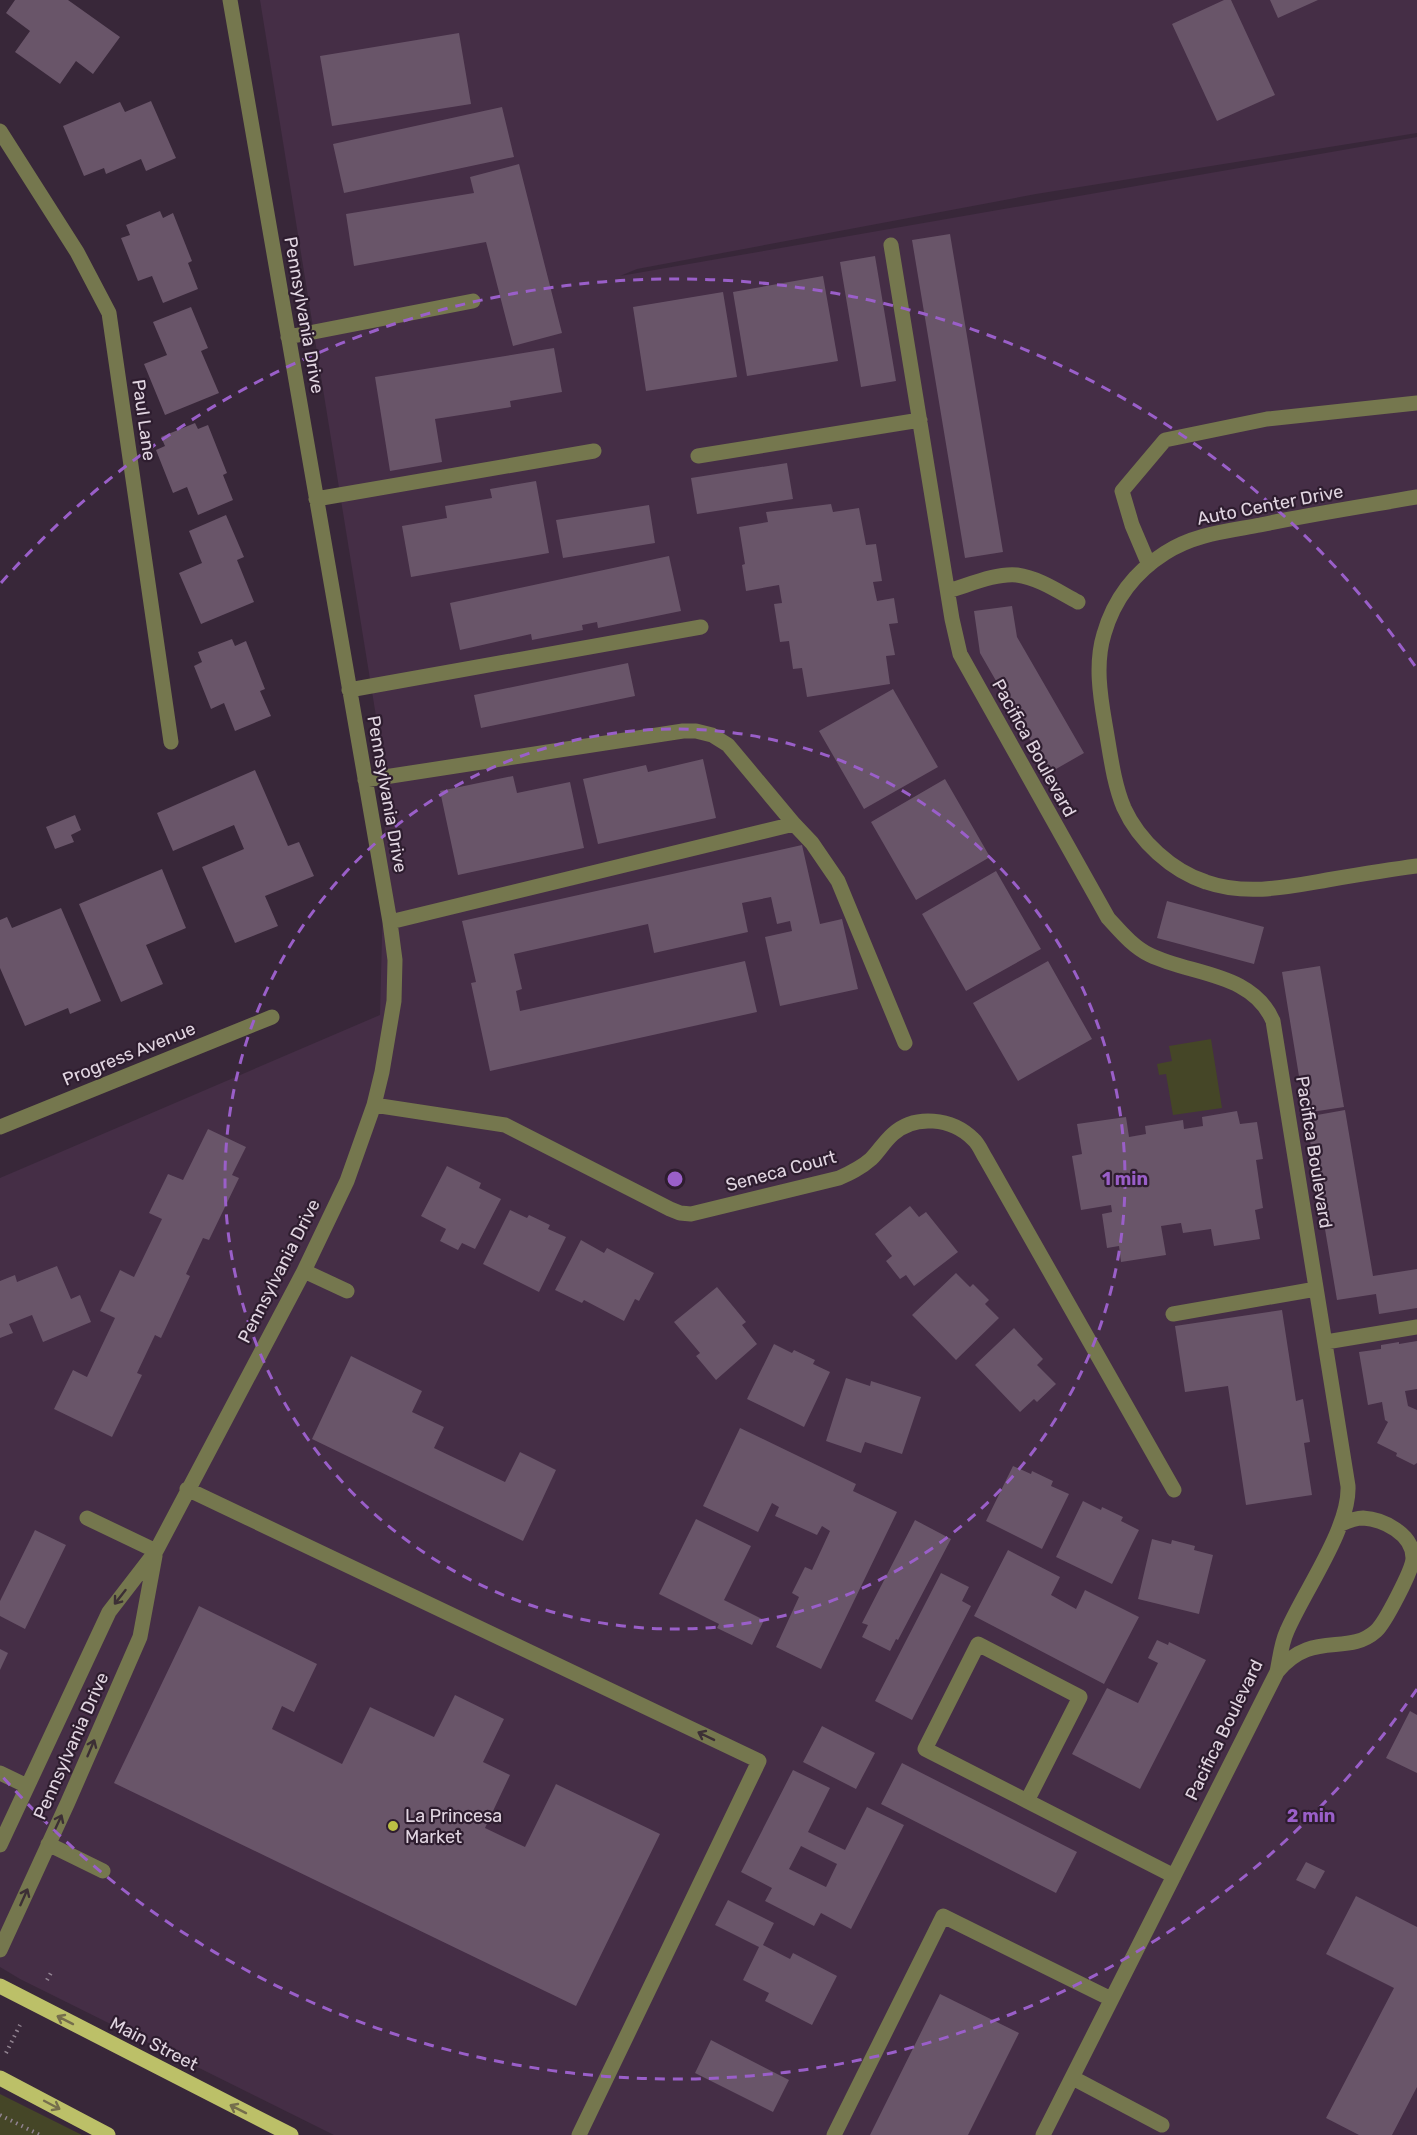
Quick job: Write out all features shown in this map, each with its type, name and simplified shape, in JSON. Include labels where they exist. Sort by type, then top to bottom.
[{"type":"main road","name":"Main Street","points":[[0,1986],[291,2135]]},
{"type":"main road","points":[[0,2078],[108,2135]]},
{"type":"street","name":"Pennsylvania Drive","points":[[0,1845],[109,1612],[156,1551],[304,1271],[346,1181],[374,1105],[394,1002],[395,960],[390,922],[230,0]]},
{"type":"street","name":"Paul Lane","points":[[0,131],[78,252],[109,313],[171,742]]},
{"type":"street","name":"Pacifica Boulevard","points":[[891,245],[955,638],[960,654],[1108,918],[1147,954],[1238,985],[1256,996],[1268,1009],[1273,1021],[1348,1486],[1347,1503],[1341,1524],[1286,1634],[1277,1672],[1043,2135]]},
{"type":"street","points":[[288,337],[473,301]]},
{"type":"street","points":[[1149,565],[1132,525],[1122,491],[1165,440],[1267,419],[1417,403]]},
{"type":"street","points":[[698,456],[920,420]]},
{"type":"street","points":[[316,499],[594,451]]},
{"type":"street","name":"Auto Center Drive","points":[[1417,497],[1207,535],[1184,542],[1139,572],[1118,600],[1104,635],[1099,671],[1102,708],[1124,808],[1149,845],[1166,860],[1205,882],[1227,888],[1249,890],[1284,887],[1417,866]]},
{"type":"street","points":[[948,591],[999,576],[1016,575],[1031,578],[1078,602]]},
{"type":"street","points":[[349,690],[701,627]]},
{"type":"street","points":[[365,780],[672,733],[696,731],[712,735],[728,745],[812,843],[838,881],[905,1043]]},
{"type":"street","points":[[390,922],[794,824]]},
{"type":"street","name":"Progress Avenue","points":[[0,1127],[272,1017]]},
{"type":"street","name":"Seneca Court","points":[[374,1105],[505,1125],[670,1209],[691,1214],[839,1178],[856,1170],[871,1159],[893,1134],[905,1126],[925,1120],[942,1122],[959,1130],[974,1139],[986,1159],[1174,1490]]},
{"type":"street","points":[[304,1271],[346,1291]]},
{"type":"street","points":[[1173,1314],[1316,1289]]},
{"type":"street","points":[[1326,1342],[1417,1327]]},
{"type":"street","points":[[1277,1672],[1285,1662],[1301,1650],[1363,1639],[1378,1630],[1412,1565],[1413,1557],[1409,1544],[1402,1534],[1360,1509],[1348,1486]]},
{"type":"street","points":[[187,1490],[759,1761],[579,2135]]},
{"type":"street","points":[[87,1518],[156,1551]]},
{"type":"street","points":[[1341,1524],[1362,1518],[1378,1521]]},
{"type":"street","name":"Pennsylvania Drive","points":[[0,1950],[140,1637],[156,1551]]},
{"type":"street","points":[[1027,1801],[1080,1696],[978,1644],[925,1749],[1174,1876]]},
{"type":"street","points":[[0,1773],[27,1786]]},
{"type":"street","points":[[48,1844],[102,1871]]},
{"type":"street","points":[[834,2135],[943,1916],[1111,1999]]},
{"type":"street","points":[[1073,2078],[1162,2125]]},
{"type":"path","points":[[0,2115],[40,2135]]},
{"type":"shaded area","points":[[260,0],[1417,0],[1417,133],[1036,194],[637,269],[620,276],[1417,137],[1417,2135],[334,2135],[0,1967],[0,1178],[380,1015],[386,778]]},
{"type":"green space","points":[[1211,1039],[1222,1108],[1173,1115],[1166,1074],[1159,1075],[1157,1064],[1172,1061],[1169,1046]]},
{"type":"green space","points":[[0,2094],[82,2135],[0,2135]]},
{"type":"building","points":[[15,0],[68,0],[120,37],[93,74],[76,61],[60,84],[15,52],[30,31],[6,13]]},
{"type":"building","points":[[1224,0],[1231,0],[1275,95],[1217,121],[1172,24]]},
{"type":"building","points":[[1270,0],[1318,0],[1278,18]]},
{"type":"building","points":[[459,33],[471,104],[332,126],[320,56]]},
{"type":"building","points":[[151,101],[176,158],[146,171],[141,159],[106,174],[104,168],[84,176],[63,126],[120,102],[125,112]]},
{"type":"building","points":[[502,107],[514,157],[344,193],[333,144]]},
{"type":"building","points":[[519,164],[562,333],[513,346],[486,242],[354,266],[346,214],[474,193],[470,177]]},
{"type":"building","points":[[160,211],[163,218],[173,213],[192,261],[188,263],[198,289],[163,303],[152,276],[138,281],[121,238],[130,235],[126,225]]},
{"type":"building","points":[[950,234],[1003,552],[965,558],[912,240]]},
{"type":"building","points":[[875,256],[896,381],[861,387],[840,262]]},
{"type":"building","points":[[823,276],[838,361],[747,376],[733,292]]},
{"type":"building","points":[[723,292],[737,377],[646,391],[633,307]]},
{"type":"building","points":[[191,307],[208,348],[201,351],[219,393],[165,415],[144,364],[167,355],[153,322]]},
{"type":"building","points":[[554,348],[562,392],[510,401],[511,407],[435,419],[442,462],[390,471],[375,377]]},
{"type":"building","points":[[195,423],[198,429],[208,425],[227,473],[223,475],[233,500],[198,515],[187,487],[173,493],[156,450],[165,446],[161,437]]},
{"type":"building","points":[[787,463],[793,499],[697,514],[691,478]]},
{"type":"building","points":[[536,481],[549,553],[411,577],[402,526],[447,518],[445,506],[492,498],[490,489]]},
{"type":"building","points":[[831,504],[833,512],[859,508],[866,545],[876,544],[882,581],[873,582],[877,601],[894,598],[898,623],[889,624],[895,655],[886,656],[890,684],[807,697],[802,668],[793,669],[789,641],[780,642],[774,604],[782,603],[779,585],[746,591],[742,565],[745,564],[739,527],[768,522],[766,512]]},
{"type":"building","points":[[649,505],[655,543],[563,558],[556,520]]},
{"type":"building","points":[[226,515],[244,557],[237,560],[254,602],[201,624],[179,573],[202,563],[189,531]]},
{"type":"building","points":[[669,556],[681,611],[598,628],[597,622],[582,625],[583,630],[532,640],[531,634],[460,650],[450,603]]},
{"type":"building","points":[[1012,606],[1017,637],[1084,753],[1049,773],[980,653],[974,611]]},
{"type":"building","points":[[232,639],[235,646],[246,641],[265,689],[260,691],[271,716],[235,731],[224,703],[211,709],[194,666],[202,662],[198,652]]},
{"type":"building","points":[[628,663],[635,696],[481,728],[474,695]]},
{"type":"building","points":[[893,689],[938,767],[864,809],[819,731]]},
{"type":"building","points":[[703,759],[716,818],[598,844],[583,779],[646,765],[648,772]]},
{"type":"building","points":[[255,770],[288,846],[299,842],[314,876],[265,896],[278,926],[235,943],[202,867],[244,849],[234,825],[173,851],[157,813]]},
{"type":"building","points":[[513,776],[517,793],[570,782],[584,848],[458,875],[440,791]]},
{"type":"building","points":[[945,779],[990,857],[916,900],[871,822]]},
{"type":"building","points":[[75,815],[81,830],[71,835],[74,842],[55,849],[46,827]]},
{"type":"building","points":[[802,845],[820,924],[842,919],[858,989],[780,1006],[765,937],[792,931],[790,921],[777,924],[771,897],[742,903],[748,932],[654,953],[648,924],[514,954],[522,989],[516,991],[520,1011],[745,961],[757,1012],[490,1071],[471,983],[476,982],[462,921]]},
{"type":"building","points":[[162,869],[186,928],[146,945],[163,984],[121,1002],[79,904]]},
{"type":"building","points":[[996,871],[1041,949],[966,991],[922,914]]},
{"type":"building","points":[[1167,901],[1264,927],[1254,964],[1157,938]]},
{"type":"building","points":[[61,908],[101,1001],[70,1014],[68,1008],[25,1026],[0,968],[0,920],[7,917],[12,928]]},
{"type":"building","points":[[1048,961],[1092,1039],[1018,1081],[973,1003]]},
{"type":"building","points":[[1320,966],[1344,1107],[1305,1113],[1282,972]]},
{"type":"building","points":[[1345,1110],[1373,1276],[1417,1269],[1417,1308],[1379,1314],[1376,1294],[1337,1300],[1306,1117]]},
{"type":"building","points":[[1237,1111],[1240,1124],[1257,1122],[1263,1159],[1256,1160],[1263,1208],[1255,1210],[1260,1239],[1214,1246],[1211,1229],[1183,1233],[1181,1223],[1161,1226],[1166,1255],[1121,1262],[1119,1246],[1107,1248],[1102,1214],[1112,1212],[1111,1205],[1081,1210],[1072,1156],[1082,1154],[1077,1124],[1126,1117],[1129,1137],[1146,1134],[1145,1126],[1183,1120],[1184,1129],[1203,1126],[1202,1117]]},
{"type":"building","points":[[208,1129],[246,1147],[232,1175],[239,1178],[209,1240],[203,1238],[186,1274],[190,1276],[161,1338],[155,1335],[137,1373],[142,1375],[112,1437],[54,1409],[73,1370],[87,1377],[115,1318],[100,1311],[120,1270],[134,1277],[162,1219],[149,1213],[168,1174],[183,1180]]},
{"type":"building","points":[[447,1166],[481,1183],[479,1188],[501,1199],[475,1249],[462,1243],[458,1250],[440,1241],[446,1229],[421,1216]]},
{"type":"building","points":[[910,1206],[919,1217],[926,1212],[958,1252],[914,1286],[906,1275],[900,1279],[886,1261],[892,1256],[875,1234]]},
{"type":"building","points":[[510,1210],[527,1218],[529,1215],[550,1225],[548,1229],[566,1237],[539,1292],[483,1264]]},
{"type":"building","points":[[581,1240],[604,1253],[607,1248],[654,1273],[639,1301],[635,1299],[624,1321],[584,1300],[582,1303],[555,1290]]},
{"type":"building","points":[[57,1266],[71,1299],[80,1295],[91,1322],[43,1342],[32,1315],[9,1324],[13,1333],[0,1338],[0,1281],[15,1275],[17,1282]]},
{"type":"building","points":[[956,1273],[970,1287],[973,1284],[989,1300],[985,1304],[999,1318],[956,1360],[912,1315]]},
{"type":"building","points":[[717,1287],[746,1322],[742,1325],[757,1344],[716,1380],[696,1356],[700,1353],[674,1322]]},
{"type":"building","points":[[1282,1310],[1296,1401],[1303,1399],[1310,1442],[1304,1443],[1312,1495],[1246,1505],[1228,1386],[1185,1392],[1175,1326]]},
{"type":"building","points":[[1014,1328],[1043,1359],[1037,1365],[1056,1384],[1037,1402],[1034,1399],[1020,1412],[975,1365]]},
{"type":"building","points":[[1417,1341],[1417,1389],[1405,1391],[1408,1406],[1417,1410],[1417,1463],[1414,1465],[1377,1443],[1388,1422],[1385,1420],[1382,1402],[1368,1405],[1359,1352],[1381,1349],[1381,1345]]},
{"type":"building","points":[[774,1344],[792,1353],[794,1350],[815,1360],[813,1364],[830,1372],[804,1427],[747,1399]]},
{"type":"building","points":[[351,1356],[422,1391],[412,1412],[444,1427],[434,1448],[505,1482],[520,1452],[556,1470],[523,1541],[312,1439]]},
{"type":"building","points":[[846,1378],[870,1386],[871,1381],[921,1397],[902,1454],[865,1442],[861,1453],[826,1441]]},
{"type":"building","points":[[740,1428],[856,1484],[853,1491],[897,1512],[821,1669],[776,1647],[799,1597],[792,1593],[805,1567],[812,1570],[830,1531],[822,1526],[817,1535],[775,1516],[779,1507],[772,1503],[758,1532],[703,1506]]},
{"type":"building","points":[[1013,1466],[1031,1474],[1032,1471],[1053,1481],[1051,1486],[1069,1494],[1042,1549],[986,1521]]},
{"type":"building","points":[[1083,1501],[1123,1517],[1121,1521],[1139,1530],[1112,1584],[1056,1557]]},
{"type":"building","points":[[696,1519],[751,1546],[724,1600],[764,1620],[752,1645],[717,1628],[719,1624],[659,1594]]},
{"type":"building","points":[[915,1520],[951,1539],[890,1651],[862,1637],[868,1625],[862,1623]]},
{"type":"building","points":[[35,1530],[66,1545],[25,1629],[0,1616],[0,1601]]},
{"type":"building","points":[[1152,1539],[1171,1544],[1172,1540],[1195,1546],[1194,1550],[1213,1555],[1199,1614],[1138,1599]]},
{"type":"building","points":[[1008,1550],[1060,1577],[1051,1595],[1076,1609],[1085,1590],[1139,1617],[1104,1684],[974,1616]]},
{"type":"building","points":[[941,1573],[969,1587],[962,1601],[971,1606],[912,1720],[875,1701]]},
{"type":"building","points":[[199,1606],[317,1664],[294,1712],[282,1706],[272,1729],[342,1764],[370,1707],[434,1737],[455,1695],[504,1719],[483,1762],[510,1775],[485,1828],[525,1847],[556,1784],[660,1834],[576,2006],[114,1783]]},
{"type":"building","points":[[1157,1640],[1168,1645],[1169,1642],[1206,1660],[1140,1789],[1072,1754],[1107,1688],[1138,1703],[1158,1663],[1148,1658]]},
{"type":"building","points":[[0,1649],[8,1653],[0,1670]]},
{"type":"building","points":[[1410,1711],[1417,1715],[1417,1773],[1386,1758]]},
{"type":"building","points":[[822,1726],[875,1753],[856,1789],[803,1762]]},
{"type":"building","points":[[902,1763],[1077,1852],[1056,1893],[881,1804]]},
{"type":"building","points":[[793,1770],[830,1788],[808,1832],[845,1850],[867,1807],[904,1825],[851,1929],[821,1913],[814,1926],[765,1901],[772,1888],[741,1872]],"holes":[[[801,1846],[837,1864],[826,1887],[789,1869]]]},
{"type":"building","points":[[1306,1862],[1325,1871],[1315,1889],[1296,1880]]},
{"type":"building","points":[[1356,1896],[1417,1927],[1417,2087],[1392,2135],[1359,2135],[1326,2118],[1394,1988],[1326,1954]]},
{"type":"building","points":[[728,1900],[774,1923],[763,1945],[790,1959],[793,1953],[837,1976],[812,2025],[765,2001],[769,1993],[743,1980],[759,1947],[715,1925]]},
{"type":"building","points":[[940,1994],[1019,2033],[968,2135],[870,2135]]},
{"type":"building","points":[[711,2040],[789,2080],[773,2112],[695,2073]]},
{"type":"place","name":"La Princesa Market","points":[[393,1826]]}]
